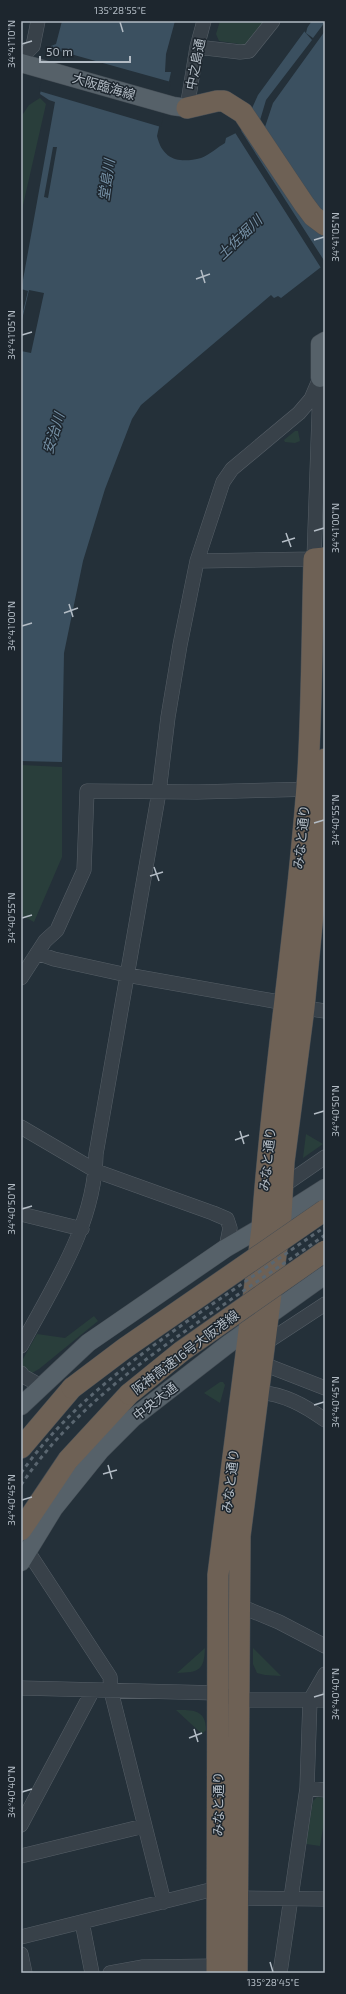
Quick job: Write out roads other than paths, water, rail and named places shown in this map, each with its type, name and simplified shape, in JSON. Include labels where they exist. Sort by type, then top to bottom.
[{"type":"highway","points":[[180,107],[217,100],[224,101],[243,113],[304,204],[313,216],[325,225]]},
{"type":"highway","name":"みなと通り","points":[[237,1973],[240,1536],[281,1216],[295,1005],[318,789],[319,559]]},
{"type":"highway","name":"みなと通り","points":[[318,789],[325,759]]},
{"type":"highway","name":"みなと通り","points":[[217,1970],[218,1575],[262,1228],[265,1171],[295,1005]]},
{"type":"highway","points":[[21,1439],[72,1388],[125,1348],[325,1210]]},
{"type":"highway","name":"阪神高速16号大阪港線","points":[[21,1530],[39,1501],[68,1460],[129,1394],[182,1351],[325,1251]]},
{"type":"highway","points":[[21,1448],[72,1388]]},
{"type":"highway","points":[[21,1506],[44,1474],[66,1448],[86,1428],[129,1394]]},
{"type":"main road","name":"大阪臨海線","points":[[21,62],[41,69],[180,107]]},
{"type":"main road","name":"みなと通り","points":[[322,342],[323,376]]},
{"type":"main road","points":[[21,1406],[88,1343],[226,1248],[262,1228],[325,1188]]},
{"type":"main road","name":"中央大通","points":[[24,1556],[54,1508],[100,1451],[132,1418],[248,1329],[325,1275]]},
{"type":"street","points":[[21,58],[33,46],[38,21]]},
{"type":"street","name":"中之島通","points":[[180,107],[204,21]]},
{"type":"street","points":[[197,47],[240,52],[249,51],[273,21]]},
{"type":"street","points":[[21,1346],[82,1229],[96,1172],[96,1154],[159,792],[168,717],[196,561],[223,482],[227,475],[232,469],[299,413],[311,399],[323,376]]},
{"type":"street","name":"みなと通り","points":[[319,559],[323,376]]},
{"type":"street","points":[[196,561],[319,559]]},
{"type":"street","points":[[21,978],[45,941],[57,930],[84,870],[87,791],[159,792],[318,789]]},
{"type":"street","points":[[37,953],[54,959],[127,975],[325,1011]]},
{"type":"street","points":[[21,1127],[96,1172],[213,1212],[227,1220],[230,1228],[226,1248]]},
{"type":"street","points":[[282,1186],[325,1157]]},
{"type":"street","points":[[21,1214],[82,1229]]},
{"type":"street","points":[[264,1344],[325,1304]]},
{"type":"street","points":[[261,1368],[271,1367],[325,1388]]},
{"type":"street","points":[[21,1373],[23,1376],[41,1386]]},
{"type":"street","points":[[258,1392],[274,1393],[308,1407],[325,1420]]},
{"type":"street","points":[[24,1556],[110,1677],[111,1691],[164,1902]]},
{"type":"street","points":[[240,1606],[279,1622],[325,1646]]},
{"type":"street","points":[[280,1973],[307,1788],[310,1700],[325,1674]]},
{"type":"street","points":[[21,1688],[218,1693],[239,1700],[325,1700]]},
{"type":"street","points":[[21,1825],[93,1690]]},
{"type":"street","points":[[307,1788],[325,1790]]},
{"type":"street","points":[[21,1856],[144,1826]]},
{"type":"street","points":[[21,1937],[218,1888]]},
{"type":"street","points":[[237,1898],[325,1899]]},
{"type":"street","points":[[82,1922],[92,1973]]},
{"type":"street","points":[[21,1954],[25,1973]]},
{"type":"street","points":[[110,1973],[143,1967],[217,1970]]},
{"type":"water","points":[[62,21],[175,21],[166,54],[165,72],[171,72],[157,136],[160,145],[169,156],[180,160],[194,160],[207,155],[225,143],[226,138],[242,130],[258,95],[312,21],[325,21],[325,264],[281,298],[278,296],[274,298],[271,295],[141,405],[132,419],[105,489],[83,561],[64,653],[62,762],[21,761],[21,291],[55,102],[40,94],[51,46],[56,44]]},
{"type":"railway","points":[[21,1473],[60,1425],[106,1383],[154,1345],[325,1227]]},
{"type":"railway","points":[[21,1485],[40,1459],[62,1434],[84,1411],[108,1390],[160,1349],[325,1235]]},
{"type":"water label","name":"堂島川","points":[[106,180]]},
{"type":"water label","name":"土佐堀川","points":[[239,237]]},
{"type":"water label","name":"安治川","points":[[53,433]]}]
